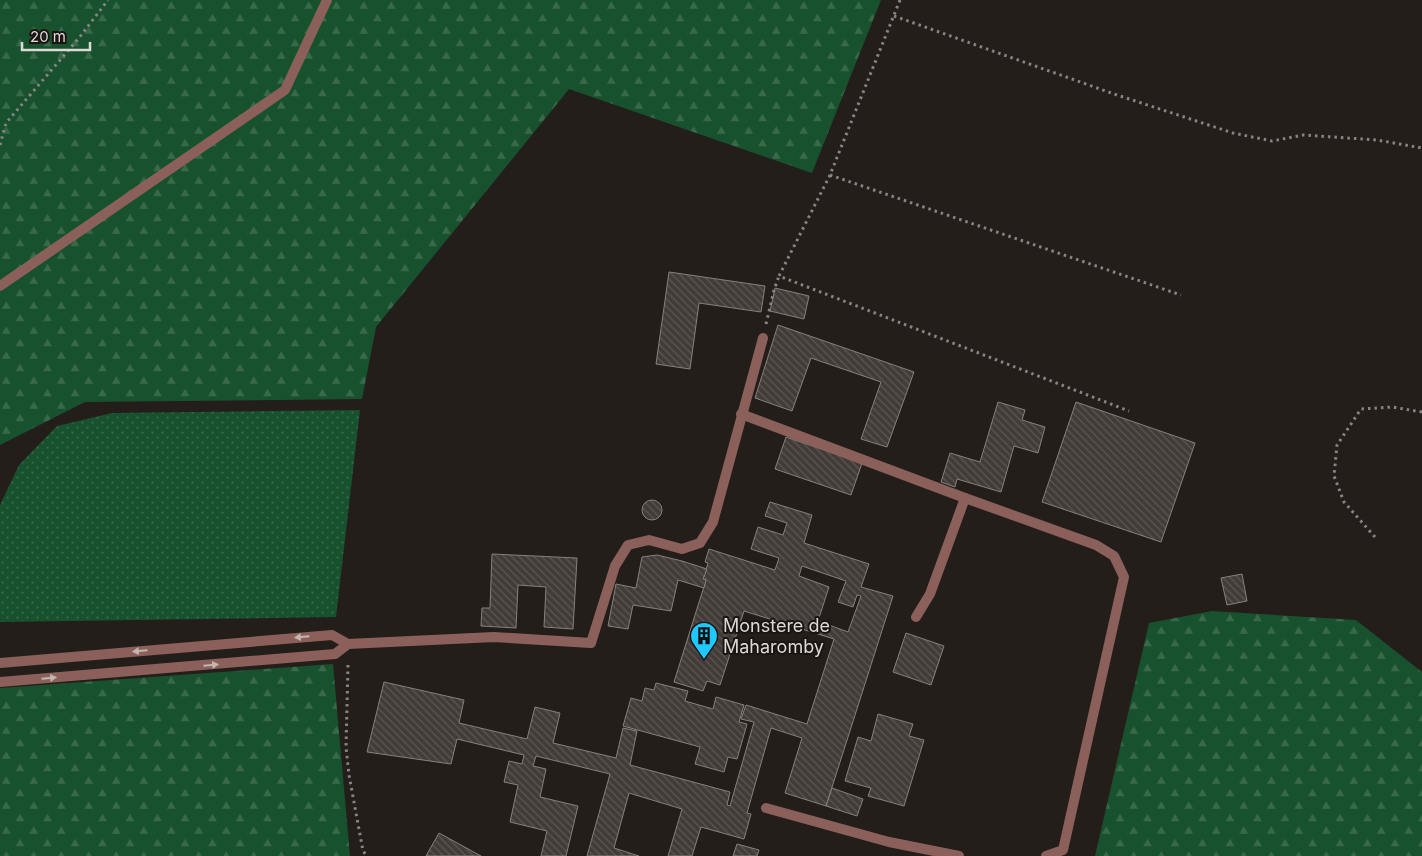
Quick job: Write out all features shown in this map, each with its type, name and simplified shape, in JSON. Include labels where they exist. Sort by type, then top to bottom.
[{"type":"street","points":[[0,286],[285,90],[327,0]]},
{"type":"street","points":[[0,663],[332,635],[348,644],[494,637],[591,643],[615,566],[628,545],[649,540],[682,550],[700,543],[713,522],[763,338]]},
{"type":"street","points":[[741,414],[1096,545],[1114,556],[1124,577],[1063,850],[1046,856]]},
{"type":"street","points":[[916,617],[930,594],[965,498]]},
{"type":"street","points":[[0,682],[335,654],[348,644]]},
{"type":"street","points":[[766,808],[889,842],[959,856]]},
{"type":"path","points":[[0,144],[6,123],[79,38],[108,0]]},
{"type":"path","points":[[763,338],[769,307],[779,276],[830,175],[900,0]]},
{"type":"path","points":[[894,16],[1118,95],[1233,133],[1272,141],[1303,135],[1377,140],[1422,148]]},
{"type":"path","points":[[830,175],[1181,295]]},
{"type":"path","points":[[779,276],[1129,411]]},
{"type":"path","points":[[1375,538],[1344,502],[1334,476],[1337,445],[1360,409],[1392,407],[1422,412]]},
{"type":"path","points":[[348,644],[346,747],[349,774],[364,851],[367,856]]},
{"type":"green space","points":[[0,0],[881,0],[812,173],[569,89],[376,327],[362,399],[85,402],[0,445]]},
{"type":"green space","points":[[360,410],[336,617],[0,622],[0,505],[19,465],[57,426],[112,413]]},
{"type":"green space","points":[[1212,611],[1356,620],[1422,672],[1422,856],[1095,856],[1149,623]]},
{"type":"green space","points":[[333,664],[350,856],[0,856],[0,688]]},
{"type":"building","points":[[669,272],[765,286],[761,312],[699,303],[690,369],[656,364]]},
{"type":"building","points":[[775,288],[809,296],[804,319],[770,311]]},
{"type":"building","points":[[778,325],[914,372],[887,447],[861,439],[881,382],[811,358],[792,411],[755,398]]},
{"type":"building","points":[[998,402],[1025,410],[1022,420],[1045,427],[1038,453],[1014,446],[1001,492],[957,479],[955,487],[941,482],[950,453],[980,462]]},
{"type":"building","points":[[1076,402],[1195,443],[1161,542],[1042,502]]},
{"type":"building","points":[[786,437],[862,463],[851,495],[775,469]]},
{"type":"building","points":[[652,500],[659,503],[662,510],[659,517],[652,520],[645,517],[642,510],[645,503]]},
{"type":"building","name":"Monstere de Maharomby","points":[[770,502],[812,515],[804,543],[869,564],[861,587],[893,596],[826,806],[785,793],[802,738],[771,728],[747,813],[751,814],[744,839],[701,827],[692,856],[668,856],[682,809],[629,793],[614,848],[639,856],[587,856],[610,774],[536,756],[533,766],[546,769],[540,797],[578,806],[566,856],[541,856],[547,831],[510,822],[518,785],[504,782],[509,761],[522,764],[524,755],[457,739],[451,764],[367,752],[384,682],[464,700],[459,723],[527,739],[535,707],[560,713],[553,743],[616,758],[623,728],[637,731],[630,765],[730,792],[727,805],[730,806],[754,722],[741,719],[746,705],[807,724],[834,639],[744,611],[720,685],[707,681],[703,691],[674,682],[706,580],[703,579],[708,563],[705,562],[709,549],[775,570],[779,558],[751,549],[758,527],[783,535],[787,523],[765,516]],"holes":[[[802,566],[846,581],[838,602],[853,607],[857,595],[861,596],[848,632],[818,621],[829,587],[799,576]]]},
{"type":"building","points":[[492,554],[577,558],[573,629],[544,627],[546,587],[518,585],[516,628],[481,626],[482,608],[490,608]]},
{"type":"building","points":[[657,555],[707,569],[703,579],[706,580],[704,588],[678,580],[671,611],[633,605],[628,629],[608,626],[616,584],[636,588],[642,557]]},
{"type":"building","points":[[1242,574],[1247,601],[1227,605],[1221,578]]},
{"type":"building","points":[[906,633],[944,646],[931,685],[893,672]]},
{"type":"building","points":[[656,683],[688,691],[685,701],[713,709],[716,697],[744,705],[739,722],[747,724],[737,759],[728,757],[724,772],[695,764],[700,747],[623,726],[631,698],[642,701],[645,688],[654,690]]},
{"type":"building","points":[[878,714],[913,724],[909,736],[924,740],[904,806],[868,796],[871,788],[845,781],[858,737],[871,741]]},
{"type":"building","points":[[832,788],[863,799],[857,816],[826,806]]},
{"type":"building","points":[[439,833],[481,856],[426,856]]},
{"type":"building","points":[[737,844],[759,850],[757,856],[733,856]]},
{"type":"place","name":"Monstere de Maharomby","points":[[704,660]]}]
